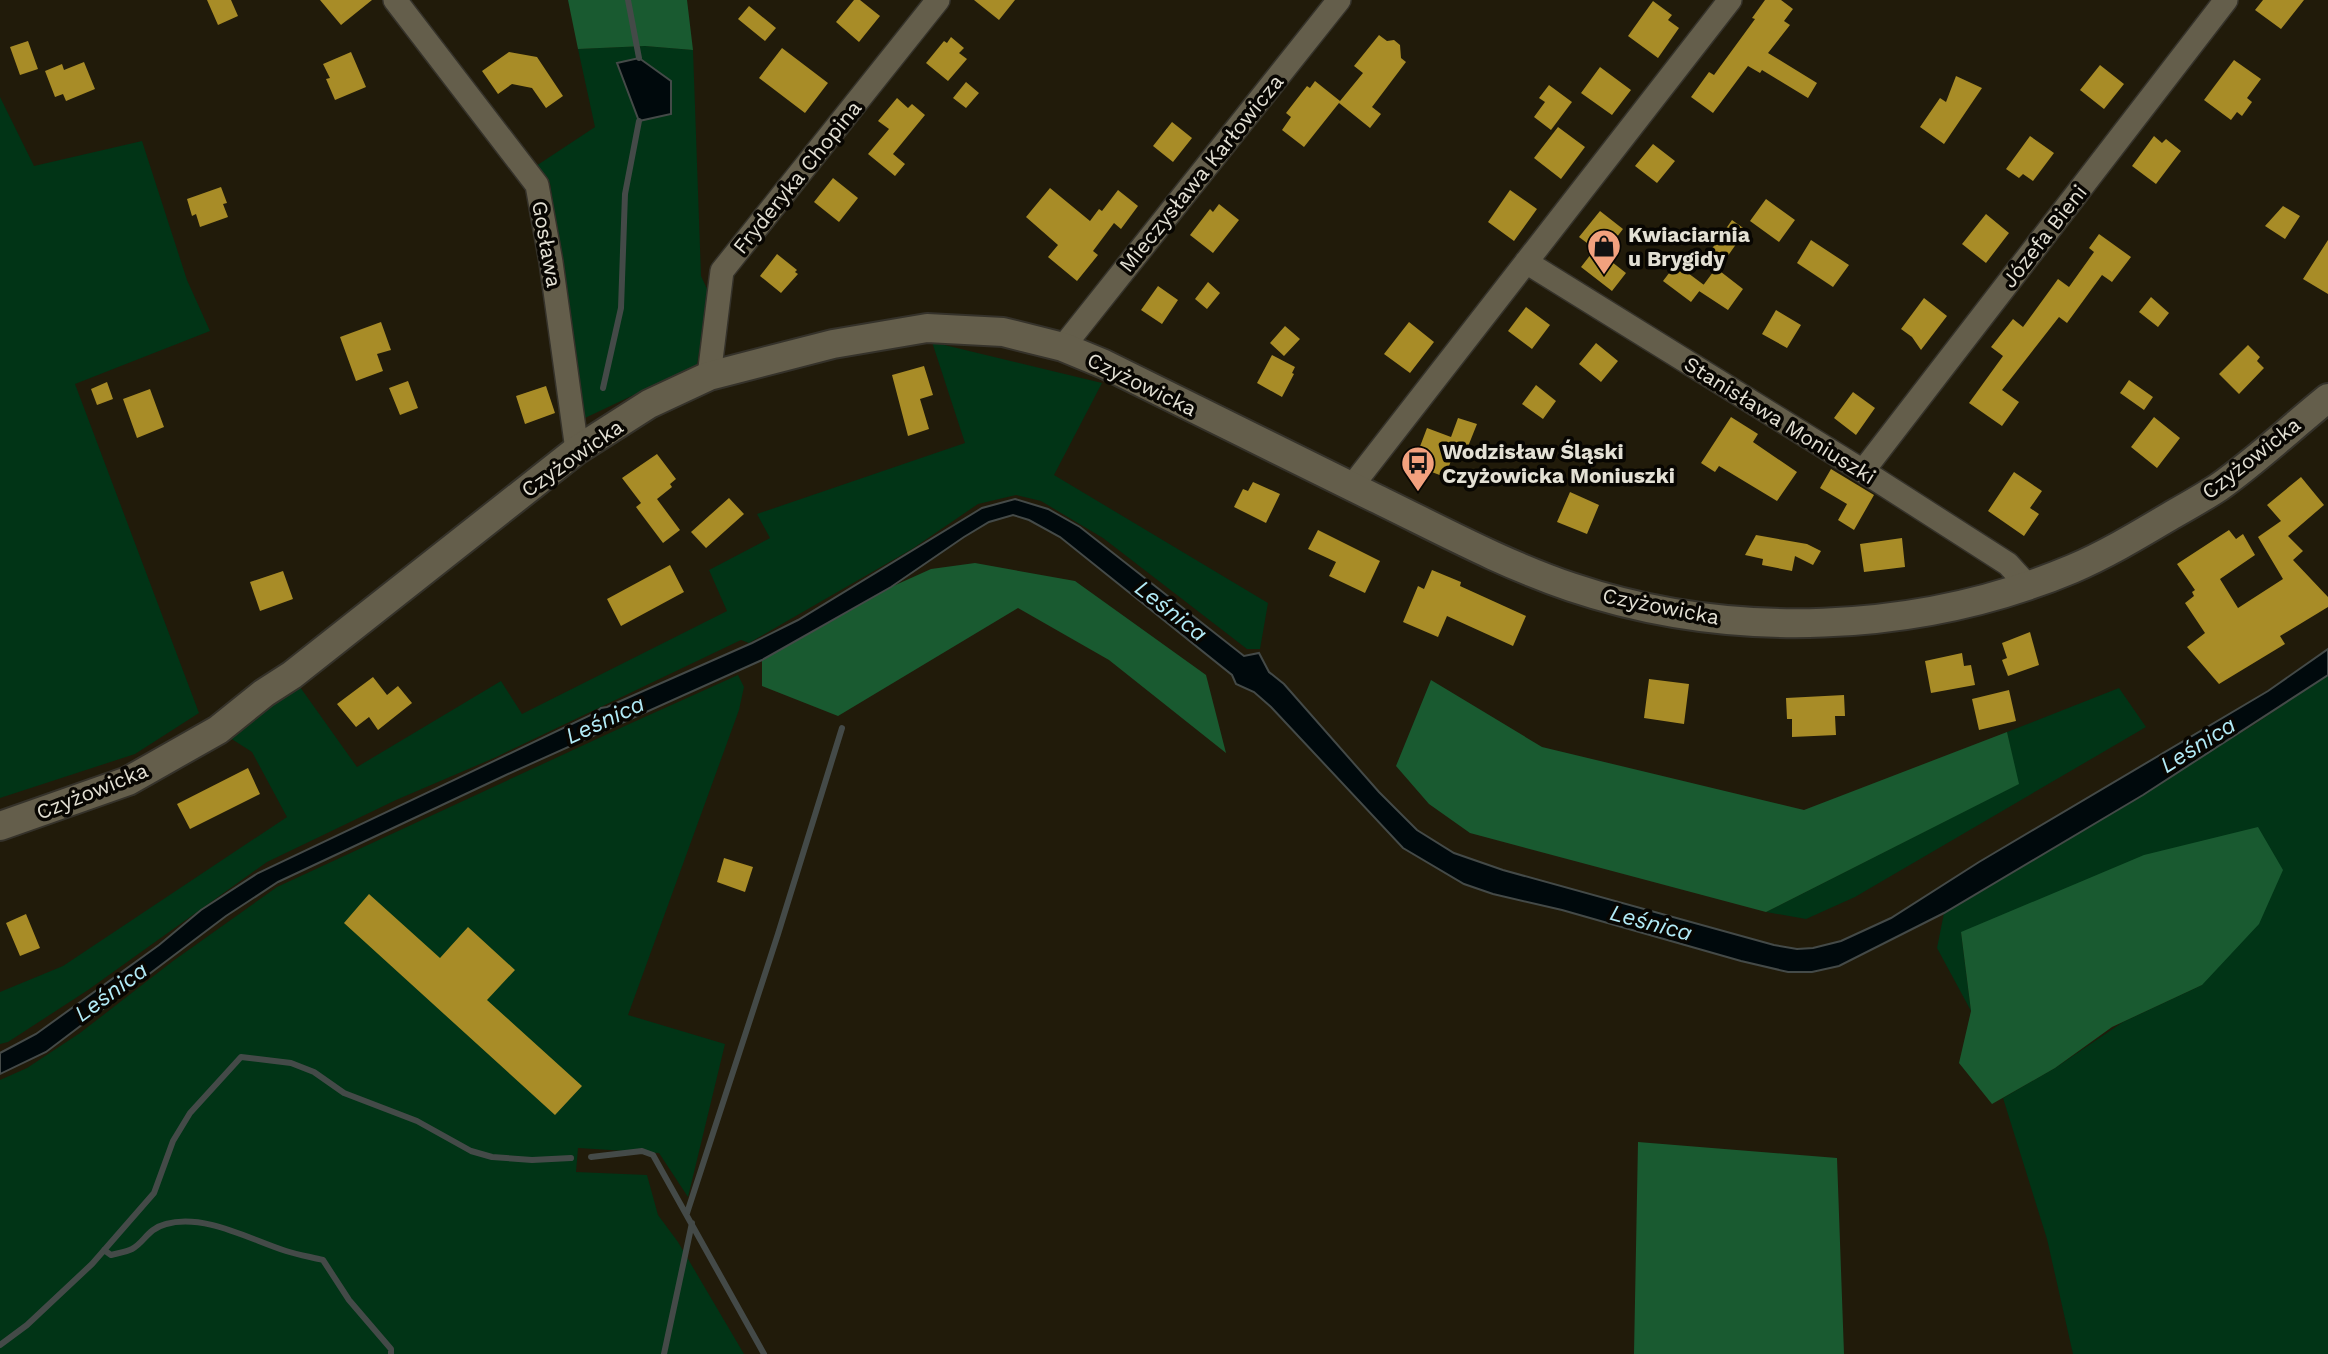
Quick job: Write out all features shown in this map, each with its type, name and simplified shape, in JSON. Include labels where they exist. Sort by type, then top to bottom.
[{"type":"street","name":"Gosława","points":[[395,0],[537,185],[551,262],[577,450]]},
{"type":"street","name":"Fryderyka Chopina","points":[[709,376],[722,271],[938,0]]},
{"type":"street","name":"Mieczysława Karłowicza","points":[[1063,347],[1339,0]]},
{"type":"street","points":[[1352,486],[1730,0]]},
{"type":"street","name":"Józefa Bieni","points":[[1863,471],[2226,0]]},
{"type":"street","name":"Stanisława Moniuszki","points":[[1526,262],[2008,564],[2027,585]]},
{"type":"street","name":"Czyżowicka","points":[[0,826],[128,781],[218,730],[264,693],[292,675],[577,450],[649,404],[709,376],[834,344],[928,328],[1003,332],[1063,347],[1104,364],[1488,553],[1572,587],[1640,605],[1698,616],[1776,622],[1826,622],[1892,617],[1960,604],[2072,569],[2120,546],[2218,487],[2328,398]]},
{"type":"green space","points":[[568,0],[687,0],[693,50],[645,46],[578,49]]},
{"type":"green space","points":[[645,46],[693,50],[701,276],[709,293],[697,365],[585,418],[550,183],[536,166],[595,127],[578,49]]},
{"type":"green space","points":[[0,97],[34,166],[142,141],[187,280],[210,331],[75,384],[199,713],[135,754],[0,798]]},
{"type":"green space","points":[[932,342],[1102,383],[1054,475],[1268,603],[1260,649],[1247,649],[1103,538],[1041,501],[1016,495],[978,504],[912,549],[749,643],[741,640],[267,862],[88,990],[8,1042],[0,1044],[0,992],[63,966],[287,817],[252,752],[227,736],[300,687],[357,767],[501,681],[522,714],[727,611],[709,570],[770,538],[757,514],[965,443]]},
{"type":"green space","points":[[975,563],[1075,581],[1206,675],[1226,753],[1109,660],[1018,608],[838,716],[762,686],[762,660],[891,587],[931,569]]},
{"type":"green space","points":[[2328,674],[2328,1354],[2073,1354],[2047,1239],[2003,1098],[2055,1068],[2123,1022],[2202,985],[1961,932],[1971,1011],[1937,948],[1944,913],[2255,724]]},
{"type":"green space","points":[[738,675],[744,687],[739,710],[628,1015],[725,1044],[688,1197],[659,1153],[578,1148],[576,1172],[647,1175],[658,1215],[678,1242],[744,1354],[0,1354],[0,1080],[27,1068],[80,1033],[173,961],[277,887]]},
{"type":"green space","points":[[1431,680],[1542,747],[1804,810],[2007,732],[2019,784],[1766,912],[1470,833],[1429,804],[1396,766]]},
{"type":"green space","points":[[2119,688],[2146,727],[1855,897],[1806,919],[1766,912],[2018,784],[2007,732]]},
{"type":"green space","points":[[2258,827],[2283,870],[2259,924],[2202,985],[2112,1027],[2055,1068],[1992,1104],[1959,1063],[1971,1011],[1961,932],[2144,855]]},
{"type":"green space","points":[[1638,1142],[1837,1158],[1844,1354],[1634,1354]]},
{"type":"water","points":[[639,58],[671,81],[671,114],[639,121],[617,63]]},
{"type":"water","name":"Leśnica","points":[[1015,499],[1048,509],[1080,527],[1244,656],[1259,653],[1269,672],[1284,684],[1379,792],[1417,830],[1454,853],[1503,870],[1774,945],[1797,949],[1841,941],[1891,918],[1979,862],[2268,691],[2328,649],[2328,675],[2143,795],[1944,913],[1839,966],[1812,972],[1788,972],[1464,884],[1403,848],[1254,692],[1236,684],[1232,675],[1060,537],[1029,520],[1013,515],[989,522],[891,587],[762,660],[506,775],[278,882],[226,916],[46,1052],[0,1074],[0,1053],[36,1034],[159,945],[201,910],[258,873],[601,708],[752,643],[798,620],[982,508]]},
{"type":"building","points":[[207,0],[231,0],[238,16],[218,25]]},
{"type":"building","points":[[320,0],[372,0],[341,25]]},
{"type":"building","points":[[854,0],[860,0],[880,16],[859,42],[836,22]]},
{"type":"building","points":[[974,0],[1015,0],[999,20]]},
{"type":"building","points":[[1765,0],[1781,0],[1793,9],[1784,21],[1790,25],[1768,53],[1817,83],[1808,98],[1762,70],[1760,73],[1748,66],[1713,113],[1691,97],[1709,72],[1714,75],[1755,19],[1752,18]]},
{"type":"building","points":[[2263,0],[2304,0],[2281,29],[2255,10]]},
{"type":"building","points":[[1653,1],[1672,15],[1668,20],[1679,28],[1658,58],[1628,36]]},
{"type":"building","points":[[749,6],[776,28],[765,41],[738,19]]},
{"type":"building","points":[[1379,35],[1400,45],[1401,58],[1406,62],[1372,107],[1381,114],[1370,128],[1339,103],[1304,147],[1282,130],[1291,117],[1286,113],[1307,86],[1310,88],[1315,81],[1340,101],[1363,73],[1354,66]]},
{"type":"building","points":[[951,37],[964,48],[959,53],[967,59],[948,81],[926,63],[944,41],[947,43]]},
{"type":"building","points":[[28,41],[38,69],[20,75],[10,47]]},
{"type":"building","points":[[782,48],[828,83],[805,113],[759,78]]},
{"type":"building","points":[[351,52],[366,87],[335,100],[326,79],[330,78],[323,64]]},
{"type":"building","points":[[509,52],[537,57],[563,96],[546,108],[532,88],[512,84],[498,94],[482,71]]},
{"type":"building","points":[[2234,60],[2261,79],[2247,98],[2252,102],[2242,116],[2237,112],[2231,120],[2204,100]]},
{"type":"building","points":[[84,62],[95,89],[66,101],[63,94],[55,97],[45,71],[62,64],[64,70]]},
{"type":"building","points":[[2100,65],[2124,84],[2104,109],[2080,90]]},
{"type":"building","points":[[1600,67],[1631,90],[1612,115],[1581,93]]},
{"type":"building","points":[[1956,76],[1982,88],[1944,144],[1920,127],[1940,98],[1946,102]]},
{"type":"building","points":[[966,82],[979,93],[966,108],[953,98]]},
{"type":"building","points":[[1549,85],[1572,102],[1551,130],[1534,117],[1545,102],[1539,98]]},
{"type":"building","points":[[897,98],[908,108],[912,104],[925,115],[893,154],[905,164],[895,176],[868,154],[889,129],[878,121]]},
{"type":"building","points":[[1172,122],[1192,138],[1173,162],[1153,146]]},
{"type":"building","points":[[1558,127],[1585,147],[1561,179],[1534,158]]},
{"type":"building","points":[[2030,136],[2054,153],[2033,181],[2023,174],[2019,178],[2006,169]]},
{"type":"building","points":[[2154,136],[2162,143],[2166,139],[2181,151],[2156,184],[2132,166]]},
{"type":"building","points":[[1653,144],[1675,161],[1657,183],[1635,166]]},
{"type":"building","points":[[833,178],[858,198],[839,222],[814,202]]},
{"type":"building","points":[[221,187],[227,203],[223,204],[228,217],[200,227],[196,214],[192,216],[187,199]]},
{"type":"building","points":[[1050,188],[1090,221],[1099,209],[1102,211],[1118,190],[1138,206],[1121,229],[1114,223],[1093,251],[1098,255],[1077,281],[1048,257],[1058,245],[1026,217]]},
{"type":"building","points":[[1510,190],[1537,209],[1514,241],[1488,222]]},
{"type":"building","points":[[1766,199],[1795,220],[1779,242],[1750,221]]},
{"type":"building","points":[[1219,204],[1239,220],[1213,253],[1190,235],[1210,209],[1213,212]]},
{"type":"building","points":[[2283,206],[2300,216],[2285,239],[2265,226]]},
{"type":"building","points":[[1600,211],[1623,229],[1603,255],[1626,273],[1612,291],[1581,267],[1595,249],[1579,237]]},
{"type":"building","points":[[1986,214],[2009,233],[1986,263],[1962,244]]},
{"type":"building","points":[[1732,220],[1746,230],[1725,260],[1711,250]]},
{"type":"building","points":[[2099,234],[2131,257],[2112,282],[2102,275],[2067,323],[2059,317],[2002,390],[2019,402],[2002,426],[1969,403],[2003,356],[1991,347],[2013,319],[2023,327],[2058,279],[2069,287],[2094,252],[2089,248]]},
{"type":"building","points":[[1811,240],[1849,265],[1833,287],[1797,263]]},
{"type":"building","points":[[2328,240],[2328,294],[2303,279]]},
{"type":"building","points":[[777,254],[797,270],[795,272],[798,274],[781,293],[760,276]]},
{"type":"building","points":[[1676,264],[1704,285],[1691,302],[1663,281]]},
{"type":"building","points":[[1716,268],[1743,289],[1728,310],[1699,291]]},
{"type":"building","points":[[1208,282],[1220,293],[1207,309],[1195,299]]},
{"type":"building","points":[[1158,286],[1178,300],[1162,324],[1141,310]]},
{"type":"building","points":[[2151,297],[2169,313],[2158,327],[2139,312]]},
{"type":"building","points":[[1924,298],[1947,316],[1921,350],[1912,337],[1901,329]]},
{"type":"building","points":[[1526,307],[1550,325],[1532,349],[1508,331]]},
{"type":"building","points":[[1776,310],[1801,325],[1787,348],[1762,334]]},
{"type":"building","points":[[381,322],[391,350],[377,354],[383,371],[356,381],[340,337]]},
{"type":"building","points":[[1409,322],[1434,342],[1410,373],[1384,354]]},
{"type":"building","points":[[1285,326],[1300,339],[1284,356],[1270,343]]},
{"type":"building","points":[[1596,343],[1618,361],[1601,382],[1579,364]]},
{"type":"building","points":[[2248,345],[2260,357],[2257,361],[2264,368],[2239,394],[2219,374]]},
{"type":"building","points":[[1272,355],[1295,367],[1282,397],[1257,383]]},
{"type":"building","points":[[924,366],[933,395],[920,399],[929,429],[908,436],[892,375]]},
{"type":"building","points":[[2129,380],[2153,397],[2144,410],[2120,393]]},
{"type":"building","points":[[408,381],[418,408],[400,415],[389,388]]},
{"type":"building","points":[[107,382],[113,399],[97,405],[91,389]]},
{"type":"building","points":[[1536,385],[1556,401],[1543,419],[1522,404]]},
{"type":"building","points":[[546,386],[555,413],[525,424],[516,396]]},
{"type":"building","points":[[150,389],[164,427],[137,438],[123,399]]},
{"type":"building","points":[[1853,392],[1875,408],[1856,435],[1834,418]]},
{"type":"building","points":[[1731,417],[1758,434],[1753,442],[1797,472],[1777,501],[1719,466],[1715,472],[1701,463]]},
{"type":"building","points":[[2154,417],[2180,438],[2157,468],[2131,447]]},
{"type":"building","points":[[1458,418],[1477,424],[1465,454],[1455,450],[1445,477],[1413,465],[1427,428],[1451,437]]},
{"type":"building","points":[[657,454],[676,479],[670,484],[672,487],[657,499],[680,530],[663,543],[636,507],[641,503],[622,478]]},
{"type":"building","points":[[1831,469],[1874,495],[1854,530],[1838,520],[1847,504],[1820,488]]},
{"type":"building","points":[[2014,472],[2042,491],[2030,508],[2039,514],[2024,536],[1988,511]]},
{"type":"building","points":[[2301,477],[2324,505],[2288,536],[2303,551],[2293,560],[2328,597],[2328,607],[2280,636],[2285,644],[2219,684],[2187,647],[2205,633],[2185,603],[2194,596],[2192,592],[2195,590],[2177,564],[2229,530],[2236,539],[2243,534],[2255,555],[2220,579],[2238,608],[2283,579],[2258,537],[2281,521],[2267,505]]},
{"type":"building","points":[[1253,482],[1280,494],[1266,523],[1234,507],[1243,489],[1248,491]]},
{"type":"building","points":[[1570,492],[1599,505],[1587,534],[1557,522]]},
{"type":"building","points":[[729,498],[744,514],[706,548],[691,532]]},
{"type":"building","points":[[1318,530],[1380,561],[1365,593],[1329,576],[1336,562],[1308,549]]},
{"type":"building","points":[[1756,535],[1807,544],[1821,551],[1813,565],[1795,556],[1792,571],[1762,565],[1763,559],[1745,555]]},
{"type":"building","points":[[1902,538],[1905,567],[1864,572],[1860,544]]},
{"type":"building","points":[[670,565],[684,592],[621,626],[607,599]]},
{"type":"building","points":[[1432,570],[1526,616],[1513,646],[1447,616],[1438,637],[1403,622],[1418,586],[1424,589]]},
{"type":"building","points":[[283,571],[293,599],[260,611],[250,582]]},
{"type":"building","points":[[2030,632],[2039,665],[2008,676],[2002,660],[2007,658],[2002,643]]},
{"type":"building","points":[[1962,653],[1964,666],[1971,665],[1975,685],[1931,693],[1925,661]]},
{"type":"building","points":[[373,677],[387,695],[398,686],[412,703],[378,730],[369,717],[356,727],[337,704]]},
{"type":"building","points":[[1649,679],[1689,684],[1684,724],[1644,718]]},
{"type":"building","points":[[2009,690],[2016,721],[1979,730],[1972,699]]},
{"type":"building","points":[[1844,695],[1845,716],[1835,716],[1836,735],[1792,737],[1792,719],[1787,719],[1786,698]]},
{"type":"building","points":[[248,768],[260,794],[190,829],[177,804]]},
{"type":"building","points":[[724,858],[753,867],[745,892],[717,882]]},
{"type":"building","points":[[369,894],[440,958],[468,927],[515,970],[487,1000],[582,1086],[555,1115],[344,923]]},
{"type":"building","points":[[26,914],[40,948],[20,956],[6,923]]},
{"type":"waterway","points":[[628,0],[639,58]]},
{"type":"waterway","points":[[603,388],[621,308],[625,194],[639,121]]},
{"type":"waterway","points":[[687,1213],[842,728]]},
{"type":"waterway","points":[[0,1345],[27,1325],[92,1264],[154,1193],[173,1141],[190,1113],[241,1057],[291,1063],[314,1072],[344,1093],[417,1121],[471,1151],[492,1157],[532,1160],[571,1158]]},
{"type":"waterway","points":[[591,1157],[642,1151],[653,1155],[764,1354]]},
{"type":"waterway","points":[[104,1250],[111,1255],[127,1251],[160,1226],[196,1222],[227,1229],[286,1251],[323,1260],[349,1300],[391,1349],[391,1354]]},
{"type":"waterway","points":[[664,1354],[692,1223]]},
{"type":"place","name":"Kwiaciarnia u Brygidy","points":[[1604,276]]},
{"type":"place","name":"Wodzisław Śląski Czyżowicka Moniuszki","points":[[1418,493]]}]
